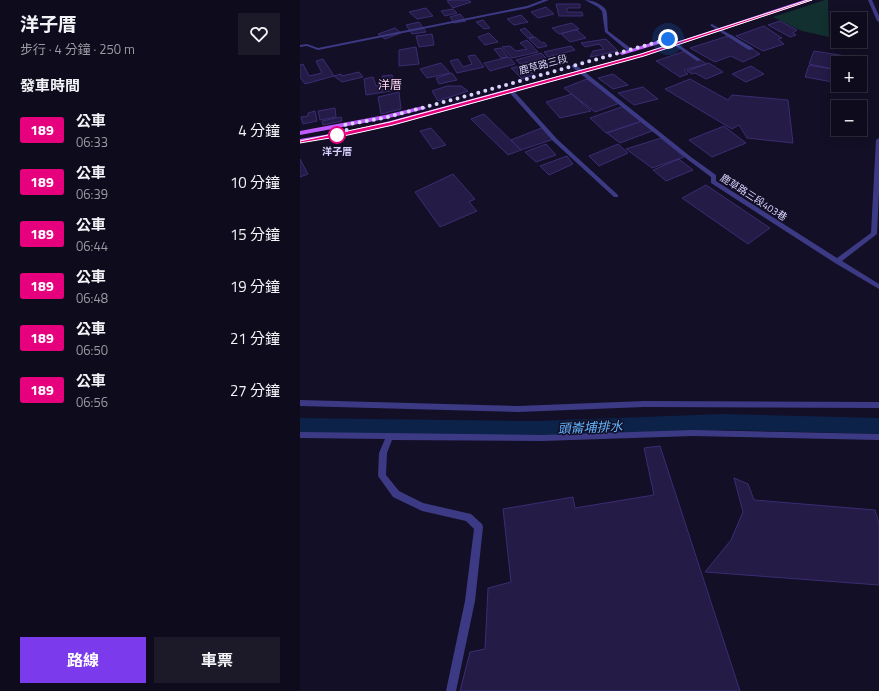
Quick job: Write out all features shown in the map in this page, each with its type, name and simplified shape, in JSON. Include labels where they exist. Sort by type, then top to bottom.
[{"type":"main road","name":"鹿草路三段","points":[[300,133],[344,125],[428,106],[630,51],[788,0]]},
{"type":"main road","name":"鹿草路三段","points":[[300,141],[348,133],[391,123],[580,71],[675,44],[810,0]]},
{"type":"main road","points":[[344,125],[348,133]]},
{"type":"main road","points":[[310,132],[314,139]]},
{"type":"lane","points":[[300,46],[307,45],[318,50],[389,34],[528,7],[547,0]]},
{"type":"lane","points":[[587,0],[604,11],[606,31],[630,51]]},
{"type":"lane","points":[[870,0],[879,21]]},
{"type":"lane","points":[[712,25],[751,49]]},
{"type":"lane","points":[[668,39],[699,60]]},
{"type":"lane","name":"鹿草路三段403巷","points":[[574,66],[689,158],[714,176],[713,182],[879,287]]},
{"type":"lane","points":[[510,90],[555,140],[616,196]]},
{"type":"lane","points":[[837,261],[876,235],[879,140]]},
{"type":"lane","points":[[300,403],[518,409],[644,404],[879,405]]},
{"type":"lane","points":[[300,435],[542,438],[693,433],[879,437]]},
{"type":"lane","points":[[390,436],[383,453],[382,476],[396,494],[422,507],[468,517],[479,527],[470,601],[451,691]]},
{"type":"green space","points":[[828,0],[829,37],[802,31],[773,17]]},
{"type":"building","points":[[468,0],[471,2],[453,8],[447,1]]},
{"type":"building","points":[[556,4],[580,4],[580,8],[567,8],[567,12],[582,12],[583,16],[559,16]]},
{"type":"building","points":[[546,7],[554,14],[538,18],[531,12]]},
{"type":"building","points":[[426,8],[433,16],[417,19],[409,12]]},
{"type":"building","points":[[453,9],[457,13],[445,16],[441,11]]},
{"type":"building","points":[[460,14],[466,21],[454,23],[450,17]]},
{"type":"building","points":[[521,15],[528,22],[514,25],[507,19]]},
{"type":"building","points":[[483,20],[490,28],[484,29],[476,22]]},
{"type":"building","points":[[780,21],[797,30],[793,33],[796,35],[790,37],[768,25]]},
{"type":"building","points":[[419,22],[426,32],[412,34],[406,25]]},
{"type":"building","points":[[572,23],[579,29],[559,34],[552,28]]},
{"type":"building","points":[[764,26],[782,38],[778,39],[784,44],[763,51],[736,36]]},
{"type":"building","points":[[395,28],[401,33],[385,39],[378,34]]},
{"type":"building","points":[[525,28],[534,37],[528,38],[520,30]]},
{"type":"building","points":[[577,30],[586,38],[570,42],[561,34]]},
{"type":"building","points":[[489,33],[498,42],[485,45],[478,37]]},
{"type":"building","points":[[432,34],[434,45],[419,47],[416,36]]},
{"type":"building","points":[[731,35],[760,54],[743,62],[731,56],[715,62],[690,48]]},
{"type":"building","points":[[535,37],[542,43],[544,42],[547,46],[538,48],[529,39]]},
{"type":"building","points":[[606,39],[618,51],[590,57],[593,51],[604,49],[599,44],[585,47],[581,43]]},
{"type":"building","points":[[527,40],[538,52],[512,58],[502,47],[510,46],[516,51],[527,49],[520,43]]},
{"type":"building","points":[[571,46],[575,50],[548,57],[544,52]]},
{"type":"building","points":[[416,47],[419,64],[399,66],[399,50]]},
{"type":"building","points":[[501,48],[508,57],[501,58],[494,49]]},
{"type":"building","points":[[685,51],[707,64],[684,70],[688,74],[680,77],[656,61]]},
{"type":"building","points":[[814,51],[846,56],[831,56],[831,69],[809,64]]},
{"type":"building","points":[[541,53],[546,58],[520,64],[516,60]]},
{"type":"building","points":[[475,55],[484,67],[457,73],[450,61],[458,59],[463,67],[472,64],[468,56]]},
{"type":"building","points":[[509,57],[515,64],[490,71],[484,63]]},
{"type":"building","points":[[559,57],[563,61],[554,63],[550,59]]},
{"type":"building","points":[[323,59],[334,76],[305,84],[300,77],[300,65],[303,64],[309,76],[322,73],[316,61]]},
{"type":"building","points":[[441,63],[450,73],[427,78],[420,69]]},
{"type":"building","points":[[709,63],[723,72],[706,79],[695,73],[692,74],[687,71]]},
{"type":"building","points":[[525,65],[534,75],[522,79],[511,68]]},
{"type":"building","points":[[809,65],[831,69],[831,82],[805,77]]},
{"type":"building","points":[[751,66],[764,74],[746,82],[732,74]]},
{"type":"building","points":[[359,72],[363,77],[342,82],[334,76],[341,74],[342,76]]},
{"type":"building","points":[[452,73],[457,80],[439,84],[436,78]]},
{"type":"building","points":[[613,74],[628,85],[613,89],[598,78]]},
{"type":"building","points":[[392,75],[397,90],[366,95],[364,79],[373,77],[376,86],[385,84],[382,76]]},
{"type":"building","points":[[587,79],[620,103],[595,112],[564,88]]},
{"type":"building","points":[[690,79],[728,100],[732,95],[788,100],[793,143],[747,138],[739,125],[732,129],[665,89]]},
{"type":"building","points":[[447,86],[461,86],[468,91],[438,101],[432,91]]},
{"type":"building","points":[[643,87],[658,99],[634,105],[618,93]]},
{"type":"building","points":[[399,92],[401,109],[381,114],[378,97]]},
{"type":"building","points":[[572,94],[591,111],[560,118],[546,102]]},
{"type":"building","points":[[624,106],[642,121],[606,133],[590,118]]},
{"type":"building","points":[[335,108],[336,117],[320,120],[318,111]]},
{"type":"building","points":[[315,111],[317,121],[303,124],[301,117],[308,116],[308,113]]},
{"type":"building","points":[[484,114],[521,150],[508,155],[471,119]]},
{"type":"building","points":[[341,117],[342,121],[323,125],[322,121]]},
{"type":"building","points":[[642,121],[652,131],[620,143],[607,133]]},
{"type":"building","points":[[724,126],[746,143],[712,157],[689,140]]},
{"type":"building","points":[[544,127],[554,139],[521,150],[511,140]]},
{"type":"building","points":[[431,128],[446,145],[433,149],[420,131]]},
{"type":"building","points":[[661,138],[684,157],[652,168],[626,149]]},
{"type":"building","points":[[546,144],[556,155],[536,162],[525,152]]},
{"type":"building","points":[[618,144],[628,153],[599,166],[589,156]]},
{"type":"building","points":[[567,156],[573,164],[549,175],[540,166]]},
{"type":"building","points":[[300,159],[308,174],[300,177]]},
{"type":"building","points":[[679,159],[693,170],[666,181],[653,170]]},
{"type":"building","points":[[453,174],[475,199],[469,202],[477,211],[440,227],[415,192]]},
{"type":"building","points":[[706,185],[770,228],[748,244],[682,198]]},
{"type":"building","points":[[660,446],[740,691],[460,691],[470,652],[485,649],[488,588],[511,582],[503,509],[573,497],[575,508],[654,495],[644,448]]},
{"type":"building","points":[[734,478],[748,484],[754,500],[875,510],[879,523],[879,585],[705,572],[731,540],[743,512]]},
{"type":"waterway","name":"頭崙埔排水","points":[[300,426],[536,429],[722,422],[879,426]]},
{"type":"bus line","name":"189","points":[[300,141],[348,133],[391,123],[642,55],[810,0]]},
{"type":"place","name":"洋子厝","points":[[337,135]]},
{"type":"district","name":"洋厝","points":[[390,85]]},
{"type":"route","points":[[337,135],[348,133],[344,125],[384,118],[630,51],[668,39]]}]
